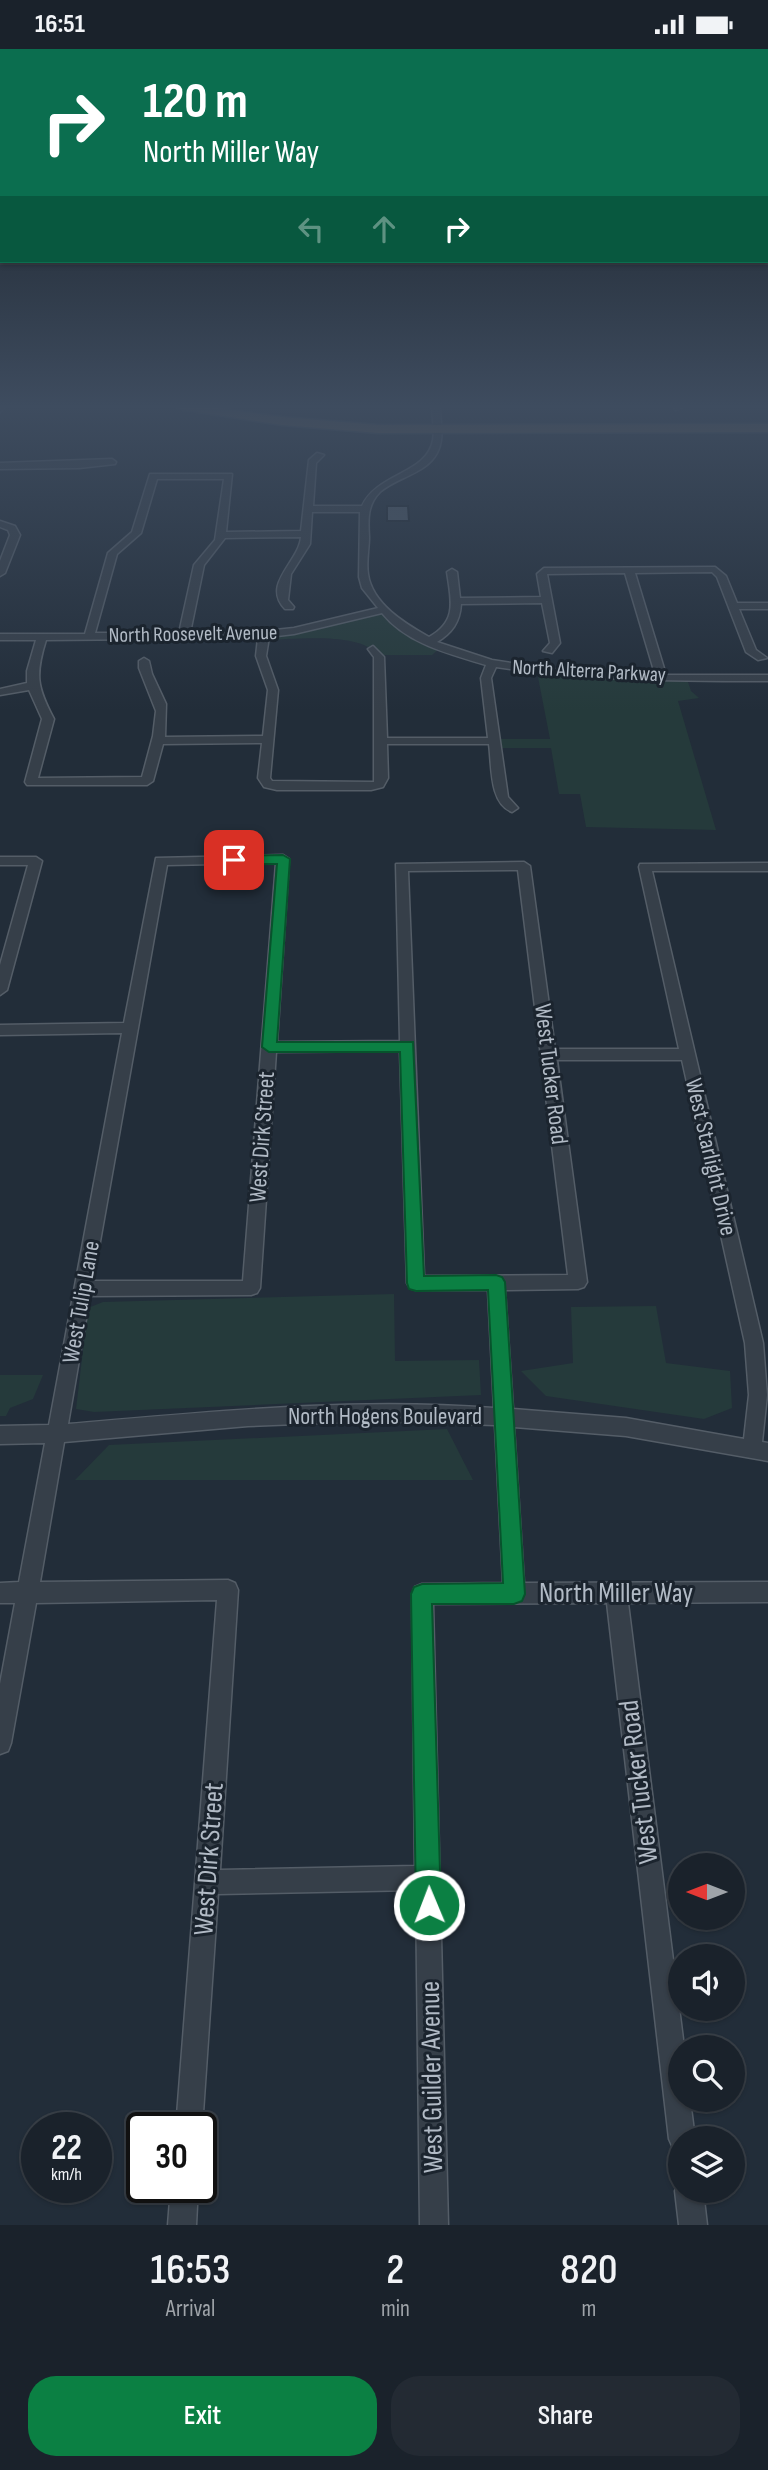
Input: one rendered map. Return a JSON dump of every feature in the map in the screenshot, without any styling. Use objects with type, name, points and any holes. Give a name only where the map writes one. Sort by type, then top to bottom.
[{"type":"street","points":[[89,636],[113,552],[136,533],[144,508]]},
{"type":"street","points":[[184,636],[200,565],[222,535],[225,508]]},
{"type":"street","points":[[289,607],[283,601],[284,576],[302,553],[308,509],[365,509],[364,580],[383,610]]},
{"type":"street","points":[[0,573],[15,535],[4,525]]},
{"type":"street","points":[[222,535],[306,534]]},
{"type":"street","points":[[629,569],[661,676]]},
{"type":"street","points":[[548,651],[555,643],[542,574],[544,571],[716,570],[721,576],[751,652],[762,658]]},
{"type":"street","points":[[429,642],[453,626],[457,617],[452,572]]},
{"type":"street","points":[[455,601],[547,600]]},
{"type":"street","points":[[733,606],[768,606]]},
{"type":"street","name":"North Roosevelt Avenue","points":[[0,637],[264,635],[383,610]]},
{"type":"street","name":"North Alterra Parkway","points":[[383,610],[395,621],[429,642],[492,664],[552,673],[768,678]]},
{"type":"street","points":[[264,635],[261,656],[273,690],[264,778],[268,784],[379,784],[382,778],[379,657],[373,649]]},
{"type":"street","points":[[42,637],[31,673],[31,686],[48,719],[31,782],[147,781],[163,712],[159,695],[144,673],[144,661]]},
{"type":"street","points":[[492,664],[486,678],[502,798],[512,808]]},
{"type":"street","points":[[0,692],[31,686]]},
{"type":"street","points":[[156,741],[268,739]]},
{"type":"street","points":[[381,741],[495,741]]},
{"type":"street","name":"West Dirk Street","points":[[83,1289],[251,1288],[283,859],[161,862]]},
{"type":"street","points":[[0,861],[36,861],[0,990]]},
{"type":"street","name":"West Tulip Lane","points":[[0,1743],[161,862]]},
{"type":"street","name":"West Tucker Road","points":[[407,1046],[401,867],[524,866],[578,1282],[496,1282]]},
{"type":"street","name":"West Starlight Drive","points":[[760,1451],[760,1333],[688,1055],[645,867],[768,867]]},
{"type":"street","points":[[0,1030],[130,1028]]},
{"type":"street","points":[[269,1047],[407,1046],[416,1283],[496,1282],[514,1594]]},
{"type":"street","points":[[548,1054],[688,1055]]},
{"type":"street","name":"North Hogens Boulevard","points":[[0,1435],[57,1434],[248,1417],[373,1412],[504,1417],[626,1427],[760,1451]]},
{"type":"street","name":"West Dirk Street","points":[[27,1593],[228,1590],[190,2112]]},
{"type":"street","name":"North Miller Way","points":[[422,1594],[768,1592]]},
{"type":"street","points":[[0,1593],[27,1593]]},
{"type":"street","name":"West Tucker Road","points":[[617,1593],[680,2126]]},
{"type":"street","name":"West Guilder Avenue","points":[[422,1594],[434,2225]]},
{"type":"street","points":[[207,1882],[428,1878]]},
{"type":"street","points":[[182,2225],[184,2203]]},
{"type":"street","points":[[690,2203],[693,2225]]},
{"type":"green space","points":[[383,610],[441,647],[432,655],[378,655],[369,647],[341,640],[263,640],[264,635]]},
{"type":"green space","points":[[537,672],[686,676],[691,691],[699,698],[678,701],[716,830],[586,827],[580,794],[559,794],[551,748],[495,748],[494,739],[550,739]]},
{"type":"green space","points":[[394,1294],[395,1361],[479,1360],[481,1395],[94,1412],[76,1409],[88,1308],[103,1302]]},
{"type":"green space","points":[[656,1306],[666,1363],[730,1371],[732,1408],[704,1419],[546,1396],[521,1371],[573,1363],[571,1307]]},
{"type":"green space","points":[[0,1375],[43,1375],[33,1399],[10,1408],[6,1416],[0,1416]]},
{"type":"green space","points":[[447,1429],[473,1480],[75,1480],[109,1445]]},
{"type":"building","points":[[387,508],[408,508],[409,521],[387,521]]},
{"type":"route","points":[[234,860],[283,859],[269,1047],[407,1046],[416,1283],[496,1282],[514,1594],[422,1594],[429,1905]]}]
